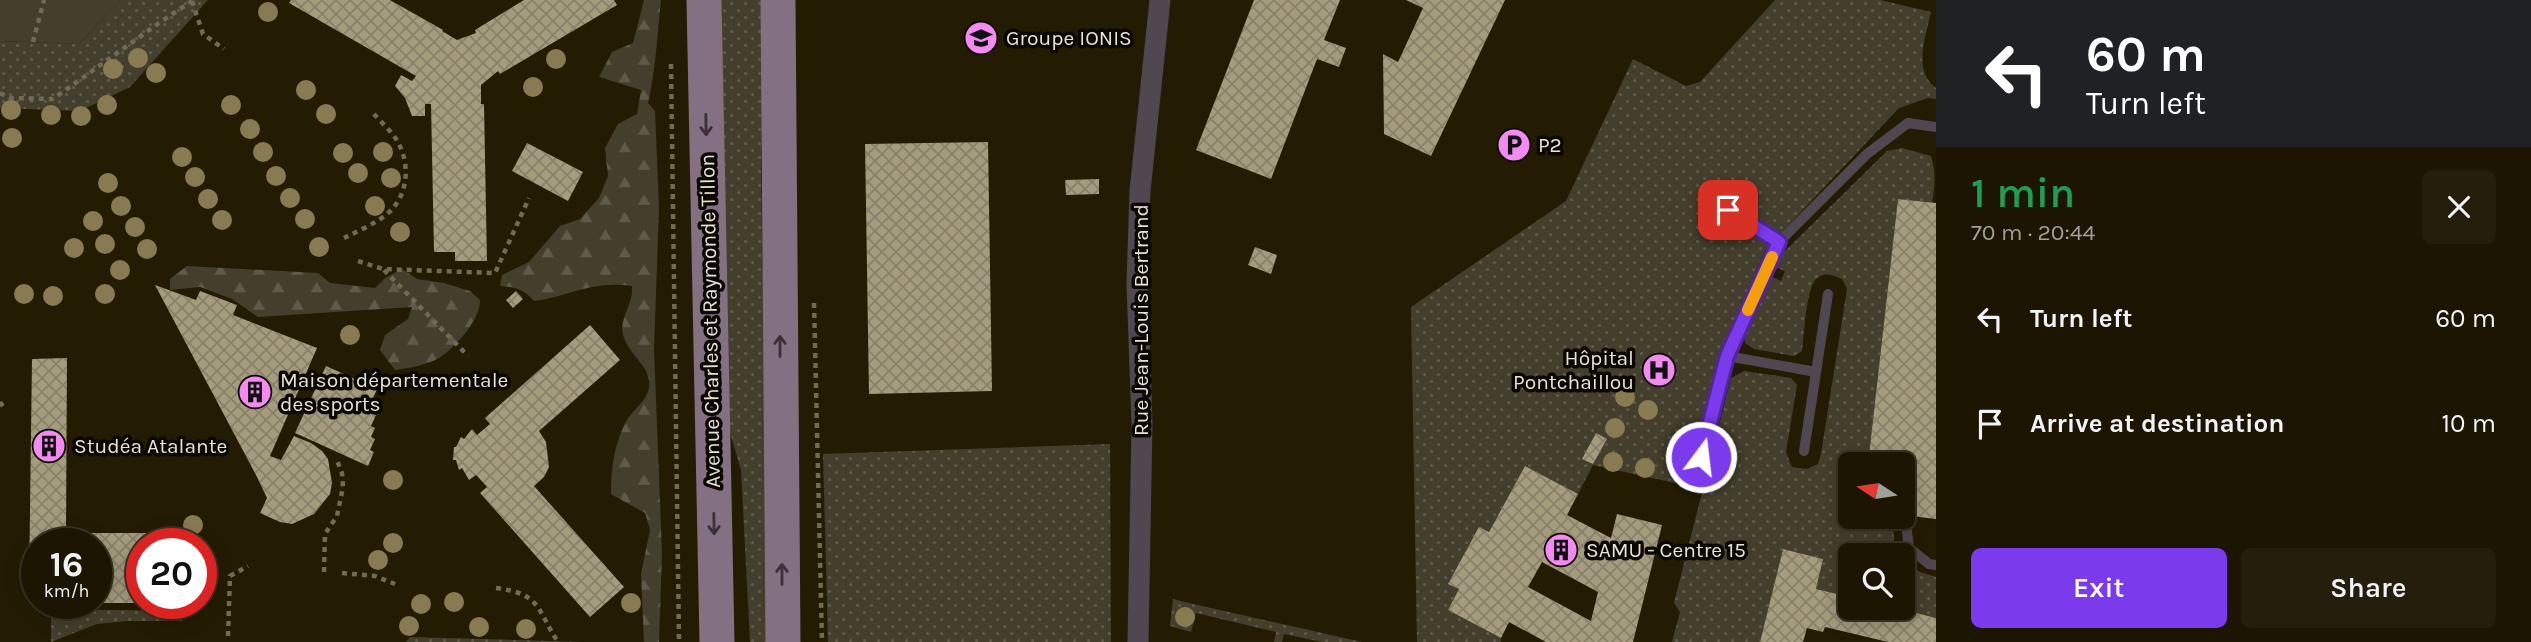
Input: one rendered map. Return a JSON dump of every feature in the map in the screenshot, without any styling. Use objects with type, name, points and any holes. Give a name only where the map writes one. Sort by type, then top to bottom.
[{"type":"main road","name":"Avenue Charles et Raymonde Tillon","points":[[704,0],[717,642]]},
{"type":"main road","points":[[778,0],[783,642]]},
{"type":"street","name":"Rue Jean-Louis Bertrand","points":[[1138,642],[1142,423],[1136,284],[1140,191],[1160,0]]},
{"type":"lane","points":[[1694,483],[1727,356],[1779,242],[1867,155],[1908,123],[1936,127]]},
{"type":"lane","points":[[1728,210],[1779,242]]},
{"type":"lane","points":[[1804,451],[1828,294]]},
{"type":"lane","points":[[1727,356],[1816,372]]},
{"type":"lane","points":[[1907,529],[1909,548],[1929,564],[1936,565]]},
{"type":"path","points":[[33,42],[44,0]]},
{"type":"path","points":[[0,93],[9,98],[53,99],[192,1],[203,34],[224,49]]},
{"type":"path","points":[[671,56],[679,642]]},
{"type":"path","points":[[344,238],[389,213],[401,196],[406,179],[405,160],[396,139],[374,114]]},
{"type":"path","points":[[358,261],[383,269],[495,274],[529,198]]},
{"type":"path","points":[[383,269],[468,356]]},
{"type":"path","points":[[814,293],[822,642]]},
{"type":"path","points":[[0,402],[4,408]]},
{"type":"path","points":[[324,572],[325,534],[337,516],[343,487],[342,472],[336,458]]},
{"type":"path","points":[[228,636],[230,576],[247,566]]},
{"type":"path","points":[[342,573],[375,576],[396,584]]},
{"type":"path","points":[[496,588],[516,591],[531,599],[539,606],[558,642]]},
{"type":"green space","points":[[0,0],[121,0],[79,44],[0,41]]},
{"type":"green space","points":[[121,0],[208,0],[130,87],[80,111],[0,108],[0,41],[79,44]]},
{"type":"green space","points":[[644,0],[661,0],[655,65],[648,103],[655,111],[659,208],[654,349],[662,553],[659,642],[644,642],[641,574],[650,530],[645,513],[611,494],[619,438],[629,417],[645,398],[649,386],[646,371],[627,345],[622,331],[632,286],[605,285],[534,301],[519,289],[500,286],[502,275],[529,262],[560,226],[580,219],[599,198],[608,176],[605,148],[618,124],[637,114],[641,90],[599,77],[612,52],[633,43]]},
{"type":"green space","points":[[719,0],[764,0],[761,169],[769,642],[750,642],[741,470],[723,408]]},
{"type":"green space","points":[[1775,0],[1880,0],[1931,12],[1924,42],[1923,63],[1924,72],[1936,88],[1936,99],[1928,98],[1899,108],[1765,250],[1721,351],[1686,481],[1675,483],[1593,465],[1578,494],[1525,466],[1489,532],[1449,584],[1459,589],[1448,610],[1501,638],[1501,642],[1417,642],[1411,307],[1566,201],[1633,59],[1686,86],[1700,82]]},
{"type":"green space","points":[[1902,148],[1931,156],[1934,168],[1932,203],[1898,199],[1869,452],[1838,452],[1838,529],[1894,529],[1895,543],[1838,543],[1838,594],[1816,589],[1823,559],[1783,549],[1760,642],[1672,642],[1680,612],[1674,603],[1731,378],[1744,371],[1791,378],[1797,385],[1786,452],[1792,467],[1807,469],[1818,464],[1847,289],[1842,279],[1826,274],[1816,279],[1808,302],[1802,351],[1794,356],[1754,349],[1745,343],[1744,334],[1770,276],[1781,281],[1785,271],[1775,267],[1781,255],[1887,151]]},
{"type":"green space","points":[[187,266],[318,273],[330,283],[375,288],[385,278],[402,269],[417,279],[470,291],[480,300],[479,308],[466,332],[439,358],[429,363],[395,370],[380,350],[385,335],[408,319],[412,307],[258,317],[232,299],[200,287],[170,290],[170,279]]},
{"type":"green space","points":[[1110,444],[1111,642],[828,642],[823,454]]},
{"type":"green space","points":[[1915,568],[1936,577],[1936,618],[1915,613]]},
{"type":"green space","points":[[1173,599],[1362,642],[1322,642],[1284,634],[1282,642],[1274,642],[1276,632],[1196,613],[1191,632],[1170,626]]},
{"type":"green space","points":[[112,610],[126,610],[126,619],[183,621],[97,624],[51,642],[51,619],[112,619]]},
{"type":"green space","points":[[410,637],[585,642],[406,642]]},
{"type":"building","points":[[291,0],[390,0],[457,40],[476,33],[475,30],[524,0],[614,0],[617,5],[500,74],[498,71],[481,85],[481,104],[484,104],[487,261],[455,261],[455,252],[434,252],[431,104],[425,104],[425,116],[412,116],[405,98],[395,86],[401,75],[412,81],[416,76],[289,3]]},
{"type":"building","points":[[1254,0],[1340,0],[1324,40],[1346,48],[1339,67],[1317,59],[1271,179],[1196,150]]},
{"type":"building","points":[[1406,0],[1505,0],[1431,156],[1384,134],[1383,54],[1398,62],[1423,8]]},
{"type":"building","points":[[988,142],[992,391],[869,394],[865,144]]},
{"type":"building","points":[[527,143],[583,172],[568,201],[512,171]]},
{"type":"building","points":[[1099,179],[1099,194],[1066,195],[1065,180]]},
{"type":"building","points":[[1898,199],[1936,203],[1936,519],[1915,517],[1915,452],[1869,452]]},
{"type":"building","points":[[1255,247],[1277,255],[1271,274],[1248,265]]},
{"type":"building","name":"Maison départementale des sports","points":[[155,285],[196,300],[200,291],[237,305],[233,315],[317,348],[270,456],[281,460],[294,436],[322,451],[328,459],[332,483],[330,494],[314,514],[292,524],[260,513],[267,498]]},
{"type":"building","points":[[516,291],[523,299],[513,308],[506,300]]},
{"type":"building","points":[[590,325],[620,360],[539,431],[546,442],[549,467],[544,477],[534,486],[624,587],[590,617],[480,493],[487,487],[476,475],[469,480],[462,468],[459,470],[456,460],[453,460],[454,447],[461,437],[464,439],[472,429],[477,435],[490,424],[485,418]]},
{"type":"building","name":"Studéa Atalante","points":[[67,358],[66,528],[30,528],[32,359]]},
{"type":"building","points":[[326,366],[377,389],[372,401],[376,402],[370,413],[376,415],[371,426],[375,428],[371,437],[375,439],[370,450],[374,452],[368,466],[295,433]]},
{"type":"building","points":[[1596,433],[1607,439],[1593,464],[1582,459]]},
{"type":"building","name":"SAMU - Centre 15","points":[[1525,466],[1578,494],[1567,515],[1611,538],[1617,514],[1662,525],[1633,642],[1546,642],[1509,622],[1501,638],[1448,610],[1459,589],[1448,584],[1479,527],[1489,532]],"holes":[[[1542,562],[1598,592],[1591,621],[1528,587]]]},
{"type":"building","name":"Studéa Atalante","points":[[112,533],[126,533],[126,603],[112,603]]},
{"type":"building","points":[[1783,549],[1823,559],[1816,589],[1838,594],[1838,620],[1915,620],[1915,613],[1936,618],[1936,642],[1888,642],[1825,627],[1823,632],[1807,628],[1803,642],[1760,642]]},
{"type":"slow traffic","points":[[1748,310],[1772,257]]},
{"type":"place","name":"Groupe IONIS","points":[[981,38]]},
{"type":"place","name":"P2","points":[[1514,145]]},
{"type":"place","name":"Hôpital Pontchaillou","points":[[1659,370]]},
{"type":"place","name":"Maison départementale des sports","points":[[255,392]]},
{"type":"place","name":"Studéa Atalante","points":[[49,446]]},
{"type":"place","name":"SAMU - Centre 15","points":[[1561,550]]},
{"type":"route","points":[[1701,457],[1727,356],[1779,242],[1728,210]]}]
